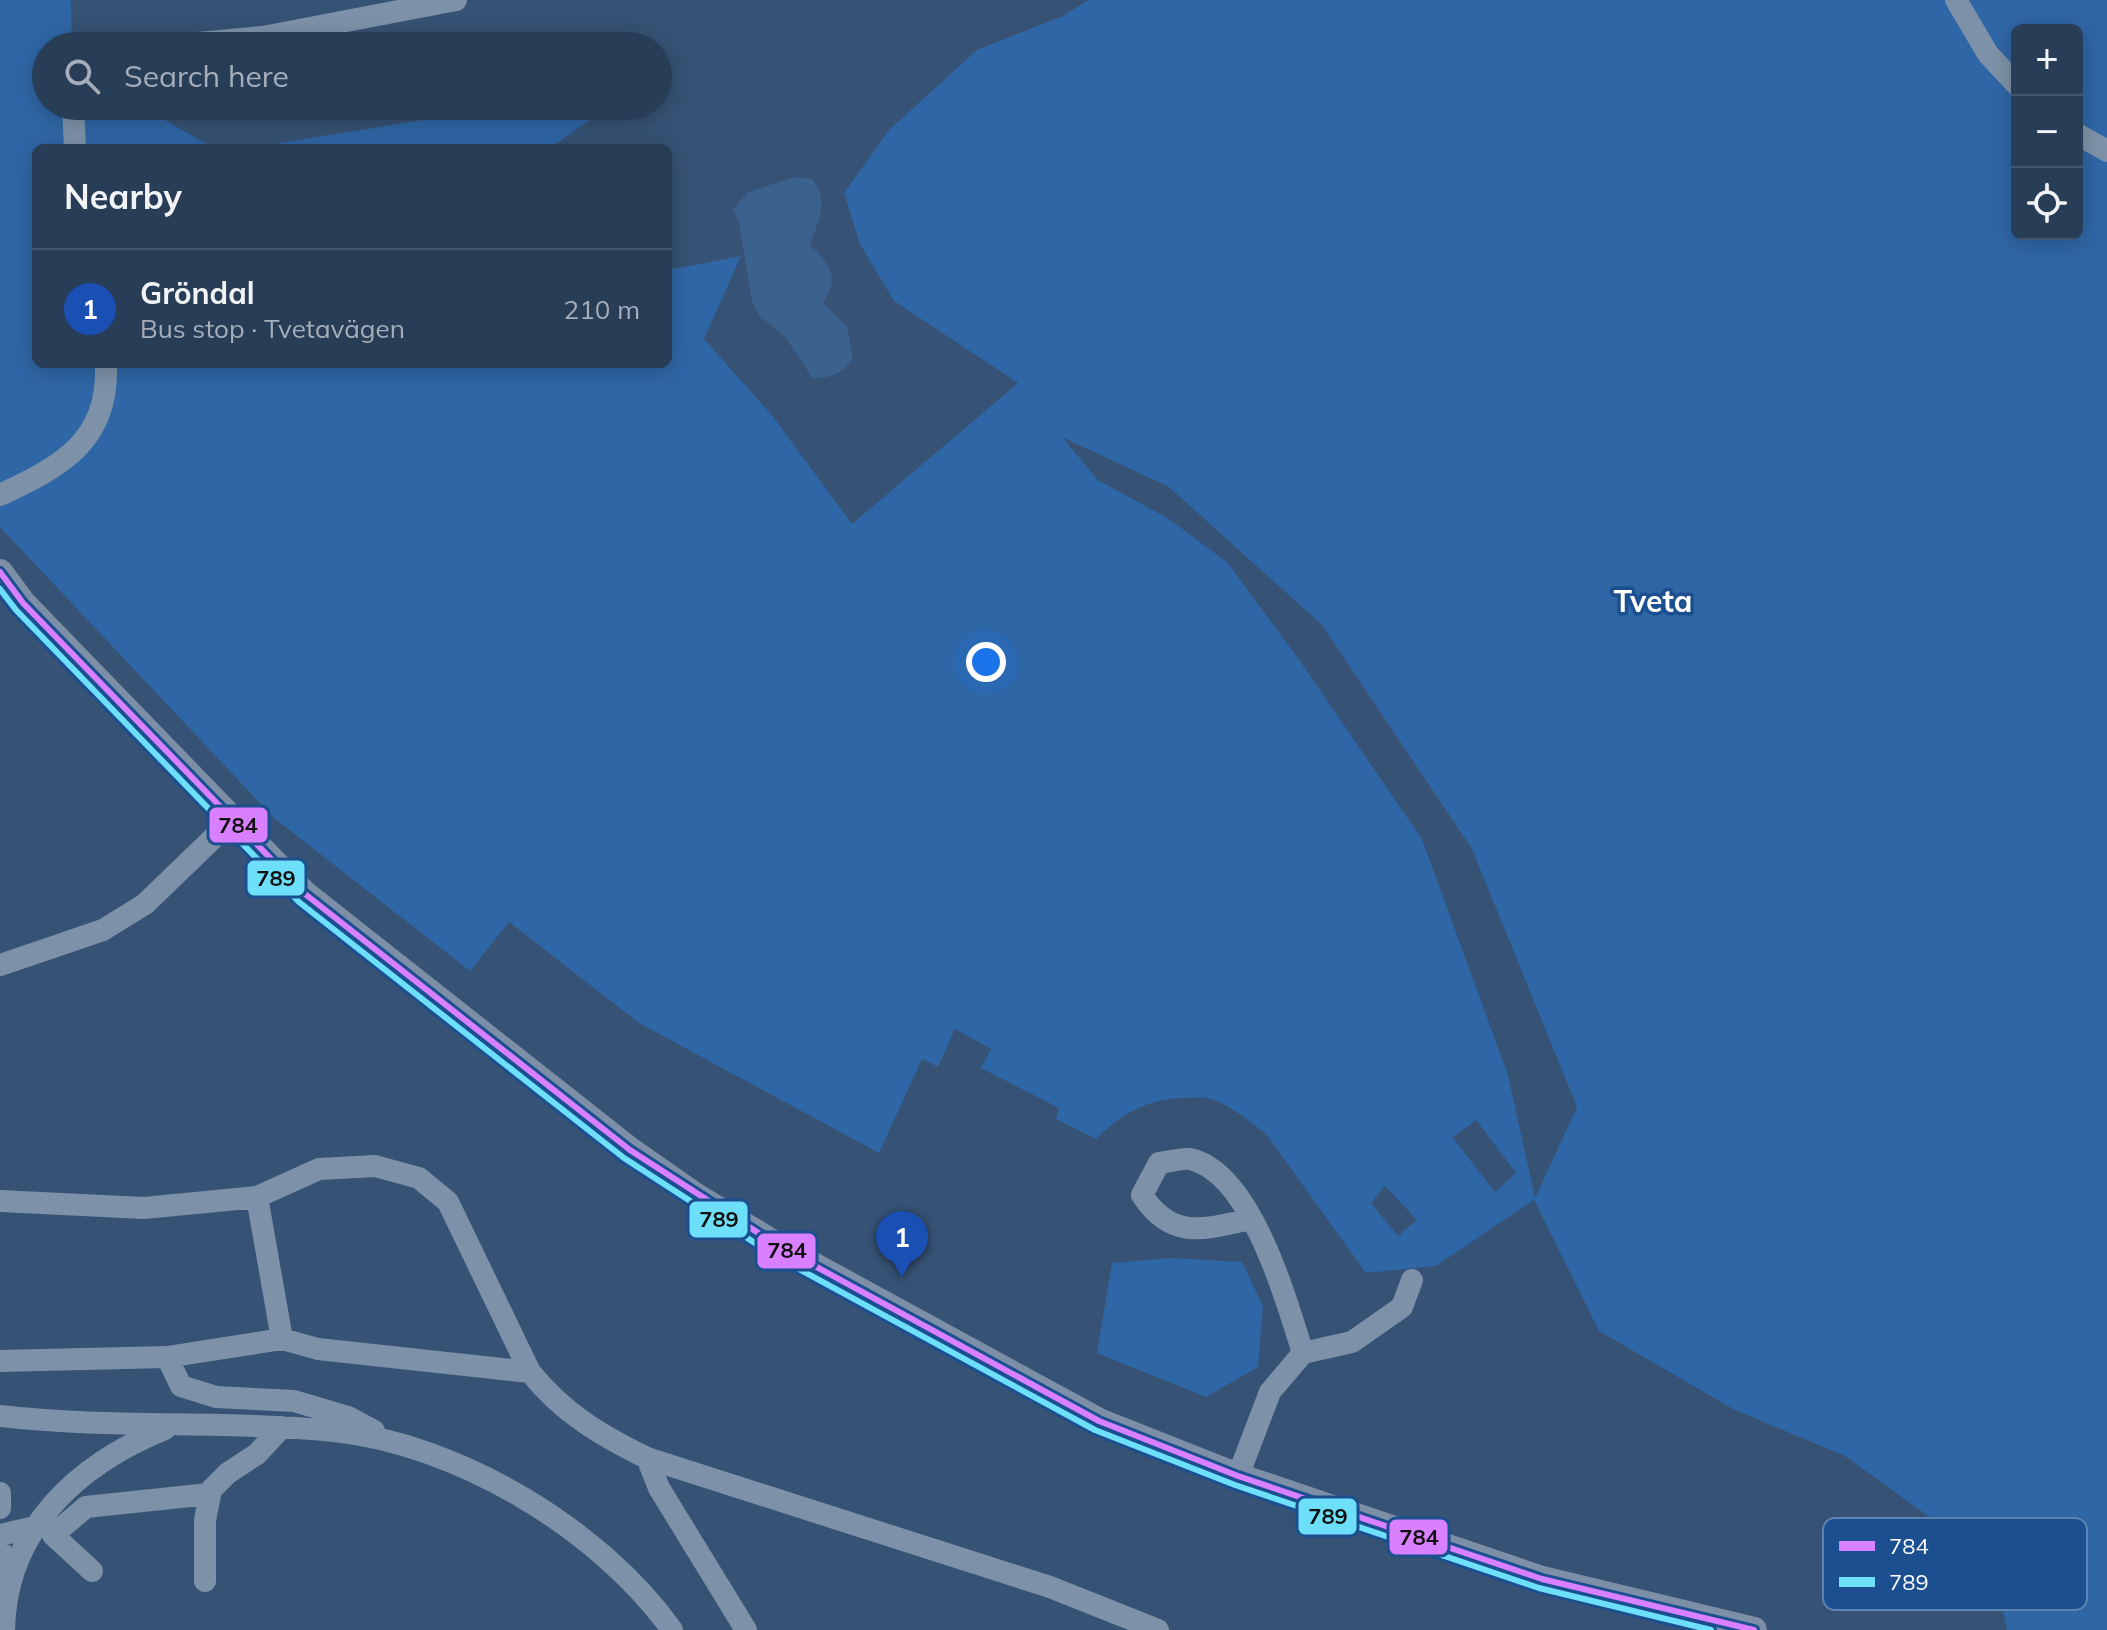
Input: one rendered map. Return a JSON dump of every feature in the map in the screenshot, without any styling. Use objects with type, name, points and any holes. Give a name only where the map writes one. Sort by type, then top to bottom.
[{"type":"main road","points":[[0,572],[23,603],[305,894],[630,1150],[693,1194],[780,1247],[1099,1421],[1238,1476],[1542,1579],[1754,1630]]},
{"type":"street","points":[[289,32],[456,0]]},
{"type":"street","points":[[1956,0],[1988,54],[2011,79]]},
{"type":"street","points":[[74,120],[75,144]]},
{"type":"street","points":[[2083,137],[2107,151]]},
{"type":"street","points":[[0,495],[46,474],[73,453],[93,431],[107,390],[106,368]]},
{"type":"street","points":[[0,965],[103,930],[145,904],[233,819]]},
{"type":"street","points":[[1251,1219],[1197,1231],[1155,1214],[1142,1195],[1159,1163],[1189,1159],[1220,1174],[1251,1219],[1280,1284],[1303,1353]]},
{"type":"street","points":[[0,1201],[144,1208],[257,1197],[319,1169],[375,1166],[419,1178],[448,1202],[530,1372],[568,1413],[609,1439],[647,1458],[753,1495],[1021,1577],[1158,1630]]},
{"type":"street","points":[[257,1197],[282,1339]]},
{"type":"street","points":[[1238,1476],[1270,1392],[1303,1353],[1352,1342],[1402,1307],[1412,1280]]},
{"type":"street","points":[[0,1361],[167,1357],[282,1339],[318,1349],[530,1372]]},
{"type":"street","points":[[167,1357],[181,1386],[216,1397],[294,1401],[348,1417],[392,1441],[486,1478],[549,1515],[612,1565],[672,1630]]},
{"type":"street","points":[[0,1416],[175,1426],[282,1427],[392,1441]]},
{"type":"street","points":[[4,1630],[11,1581],[35,1527],[77,1478],[99,1461],[130,1443],[175,1426]]},
{"type":"street","points":[[205,1581],[205,1520],[209,1494],[220,1479],[247,1463],[282,1427]]},
{"type":"street","points":[[647,1458],[659,1488],[746,1630]]},
{"type":"street","points":[[0,1493],[0,1508]]},
{"type":"street","points":[[92,1571],[53,1535],[72,1515],[86,1507],[209,1494]]},
{"type":"street","points":[[0,1535],[35,1527]]},
{"type":"street","points":[[0,1549],[11,1581]]},
{"type":"shaded area","points":[[0,0],[71,0],[72,32],[32,32],[32,120],[165,120],[207,144],[32,144],[32,368],[672,368],[672,269],[741,256],[704,339],[771,414],[852,524],[1018,383],[894,301],[860,244],[844,193],[889,130],[977,50],[1063,16],[1088,0],[2107,0],[2107,1630],[2007,1630],[2003,1610],[2087,1610],[2087,1518],[1931,1518],[1845,1456],[1733,1409],[1599,1331],[1534,1200],[1436,1266],[1366,1273],[1266,1134],[1235,1111],[1211,1099],[1176,1098],[1150,1103],[1117,1121],[1096,1139],[1056,1119],[1059,1108],[981,1068],[991,1049],[955,1029],[938,1067],[922,1059],[879,1153],[639,1023],[509,922],[470,971],[274,818],[0,527]],"holes":[[[1062,437],[1169,487],[1322,625],[1472,849],[1577,1107],[1535,1198],[1508,1075],[1422,839],[1300,661],[1228,563],[1169,519],[1098,480]],[[1476,1120],[1516,1173],[1495,1192],[1453,1138]],[[1385,1186],[1417,1220],[1398,1236],[1371,1203]]]},
{"type":"shaded area","points":[[423,120],[590,120],[556,144],[275,144]]},
{"type":"shaded area","points":[[795,177],[812,179],[820,195],[821,211],[810,245],[831,271],[831,286],[823,303],[847,326],[853,358],[836,374],[813,379],[786,338],[760,317],[752,302],[739,224],[733,209],[748,192]]},
{"type":"shaded area","points":[[1171,1258],[1242,1262],[1263,1306],[1258,1367],[1206,1397],[1097,1353],[1112,1263]]},
{"type":"transit line","name":"784","points":[[0,572],[23,603],[305,894],[630,1150],[780,1247],[1099,1421],[1238,1476],[1542,1579],[1754,1630]]},
{"type":"transit line","name":"789","points":[[0,589],[16,610],[299,902],[624,1158],[775,1256],[1095,1430],[1235,1485],[1539,1588],[1711,1630]]},
{"type":"place","name":"Gröndal","points":[[902,1277]]},
{"type":"district","name":"Tveta","points":[[1653,601]]}]
